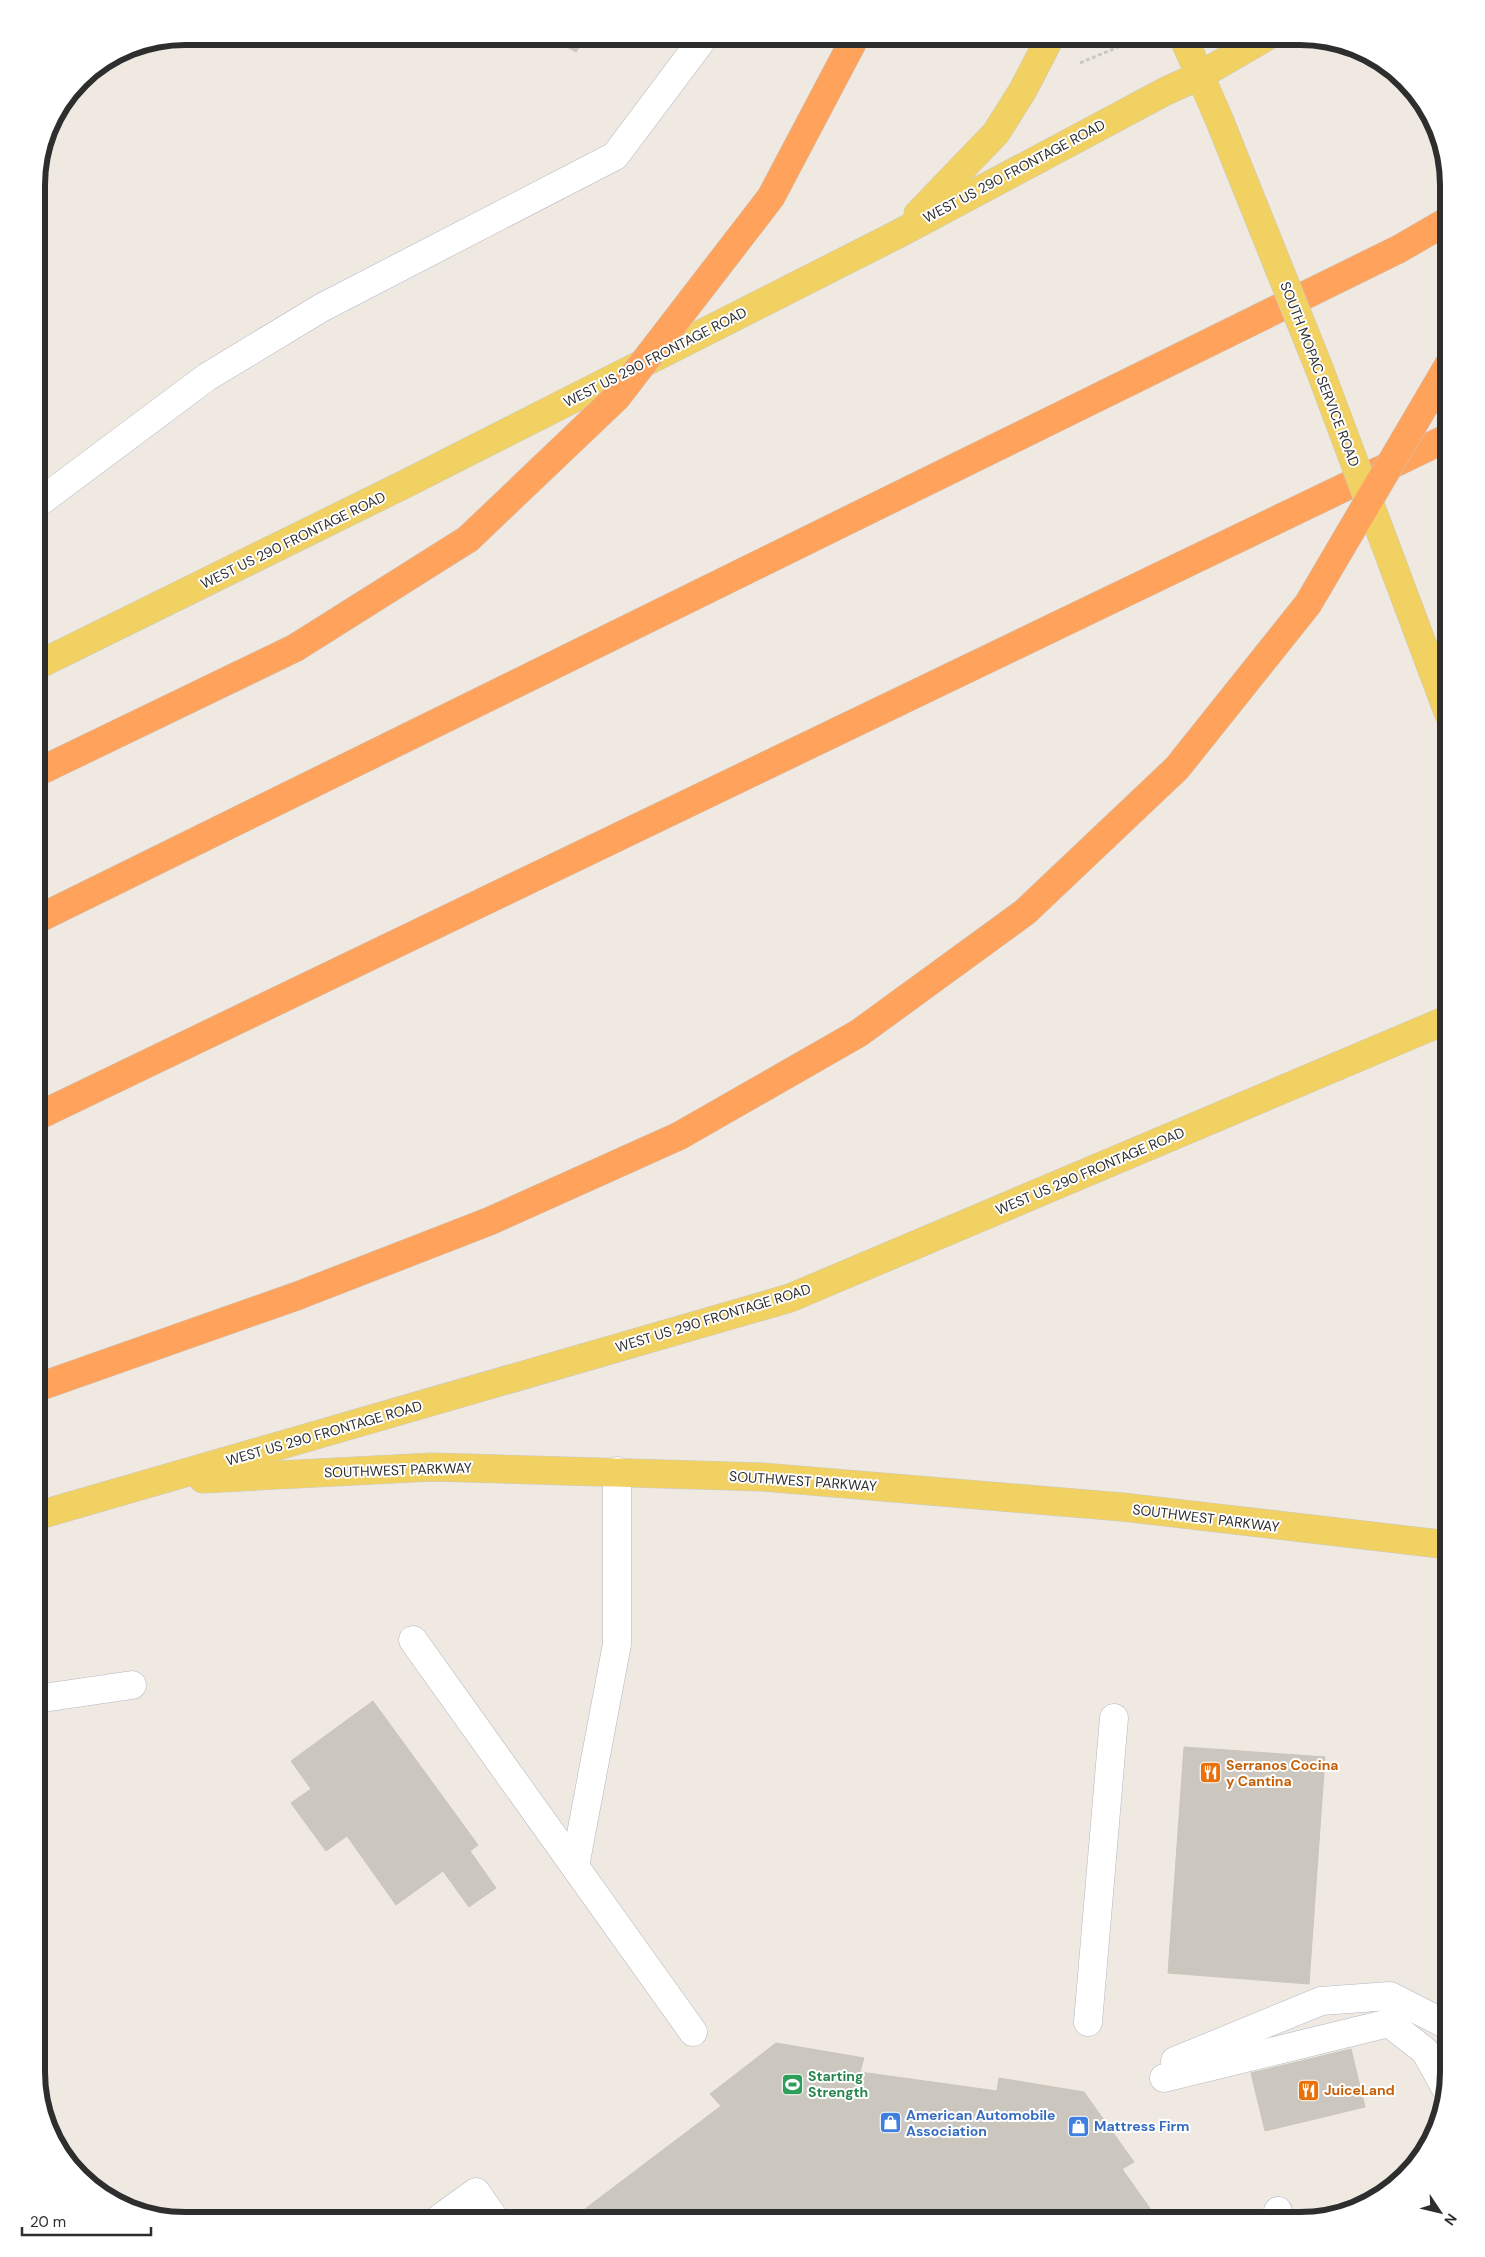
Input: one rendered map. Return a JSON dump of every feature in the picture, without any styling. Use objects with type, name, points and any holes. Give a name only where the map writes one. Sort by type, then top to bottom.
[{"type":"highway","points":[[45,769],[295,648],[468,539],[617,397],[771,197],[851,45]]},
{"type":"highway","points":[[45,916],[1363,266],[1440,225]]},
{"type":"highway","points":[[45,1385],[297,1296],[490,1221],[679,1136],[859,1033],[1025,912],[1177,768],[1308,604],[1440,379]]},
{"type":"highway","points":[[45,1113],[1440,441]]},
{"type":"main road","points":[[900,233],[996,133],[1023,90],[1046,45]]},
{"type":"main road","name":"SOUTH MOPAC SERVICE ROAD","points":[[1187,45],[1219,118],[1319,368],[1440,692]]},
{"type":"main road","name":"WEST US 290 FRONTAGE ROAD","points":[[45,662],[416,479],[900,233],[1158,95],[1199,76],[1251,45]]},
{"type":"main road","name":"WEST US 290 FRONTAGE ROAD","points":[[45,1513],[790,1298],[1440,1023]]},
{"type":"main road","name":"SOUTHWEST PARKWAY","points":[[154,1482],[432,1467],[617,1471],[762,1477],[1122,1507],[1440,1544]]},
{"type":"main road","points":[[1418,1543],[1440,1556]]},
{"type":"lane","points":[[45,497],[207,377],[322,308],[614,156],[698,45]]},
{"type":"lane","points":[[575,1866],[617,1644],[617,1471]]},
{"type":"lane","points":[[413,1640],[693,2032]]},
{"type":"lane","points":[[45,1698],[132,1685]]},
{"type":"lane","points":[[1088,2022],[1114,1718]]},
{"type":"lane","points":[[1440,2021],[1390,1996],[1321,2001],[1160,2074],[1390,2024],[1425,2051],[1440,2077]]},
{"type":"lane","points":[[447,2212],[476,2192],[490,2212]]},
{"type":"path","points":[[1076,65],[1122,45]]},
{"type":"building","points":[[563,45],[584,45],[583,47],[580,46],[576,52]]},
{"type":"building","points":[[373,1701],[478,1845],[470,1851],[496,1888],[469,1907],[443,1871],[396,1905],[347,1836],[326,1851],[291,1803],[311,1789],[291,1761]]},
{"type":"building","points":[[1184,1747],[1325,1757],[1309,1984],[1168,1973]]},
{"type":"building","points":[[776,2043],[864,2058],[860,2072],[997,2091],[999,2078],[1084,2092],[1134,2162],[1122,2169],[1153,2212],[581,2212],[721,2106],[710,2094]]},
{"type":"building","name":"JuiceLand","points":[[1351,2049],[1365,2107],[1265,2131],[1251,2073]]},
{"type":"place","name":"Serranos Cocina y Cantina","points":[[1210,1773]]},
{"type":"place","name":"Starting Strength","points":[[792,2084]]},
{"type":"place","name":"JuiceLand","points":[[1308,2090]]},
{"type":"place","name":"American Automobile Association","points":[[890,2123]]},
{"type":"place","name":"Mattress Firm","points":[[1078,2126]]}]
